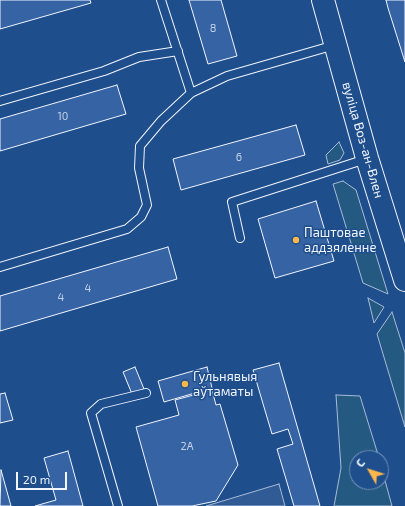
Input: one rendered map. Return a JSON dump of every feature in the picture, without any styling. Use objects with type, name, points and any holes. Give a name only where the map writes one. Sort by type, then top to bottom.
[{"type":"main road","name":"вуліца Воз-ан-Влен","points":[[323,0],[367,158],[405,280]]},
{"type":"lane","points":[[162,0],[191,93]]},
{"type":"lane","points":[[0,267],[127,230],[141,217],[147,205],[139,168],[140,146],[161,121],[191,93],[227,76],[335,45]]},
{"type":"lane","points":[[0,101],[104,71],[139,57],[178,51]]},
{"type":"lane","points":[[240,238],[232,202],[367,158]]},
{"type":"lane","points":[[118,506],[91,413],[101,404],[146,393]]},
{"type":"shaded area","points":[[339,142],[344,153],[340,160],[328,164],[326,155]]},
{"type":"shaded area","points":[[343,181],[356,190],[388,294],[363,283],[333,184]]},
{"type":"shaded area","points":[[368,298],[384,307],[374,323]]},
{"type":"shaded area","points":[[392,312],[405,353],[405,427],[377,334]]},
{"type":"shaded area","points":[[336,395],[360,396],[377,450],[349,450],[349,490],[388,490],[392,506],[334,506],[341,468]]},
{"type":"shaded area","points":[[279,484],[285,506],[206,506]]},
{"type":"building","points":[[0,0],[90,0],[91,3],[0,29]]},
{"type":"building","points":[[189,0],[221,0],[237,56],[208,64]]},
{"type":"building","points":[[386,0],[405,0],[405,62],[388,8]]},
{"type":"building","points":[[117,85],[126,114],[0,151],[0,119]]},
{"type":"building","points":[[296,125],[305,155],[181,190],[173,159]]},
{"type":"building","name":"Паштовае аддзяленне","points":[[316,201],[334,261],[275,278],[258,219]]},
{"type":"building","points":[[168,247],[177,279],[0,331],[0,296]]},
{"type":"building","points":[[279,363],[320,506],[294,506],[277,449],[293,444],[288,429],[272,434],[253,370]]},
{"type":"building","points":[[135,367],[144,389],[132,394],[123,372]]},
{"type":"building","name":"Гульнявыя аўтаматы","points":[[207,367],[212,388],[164,402],[158,381]]},
{"type":"building","points":[[212,390],[216,405],[220,404],[238,465],[216,501],[192,506],[158,506],[136,427],[179,415],[175,400]]},
{"type":"building","points":[[5,393],[13,420],[0,423],[0,394]]},
{"type":"building","points":[[68,451],[83,506],[35,506],[56,500],[44,458]]},
{"type":"building","points":[[1,470],[11,506],[0,506]]},
{"type":"place","name":"Паштовае аддзяленне","points":[[296,240]]},
{"type":"place","name":"Гульнявыя аўтаматы","points":[[185,384]]}]
